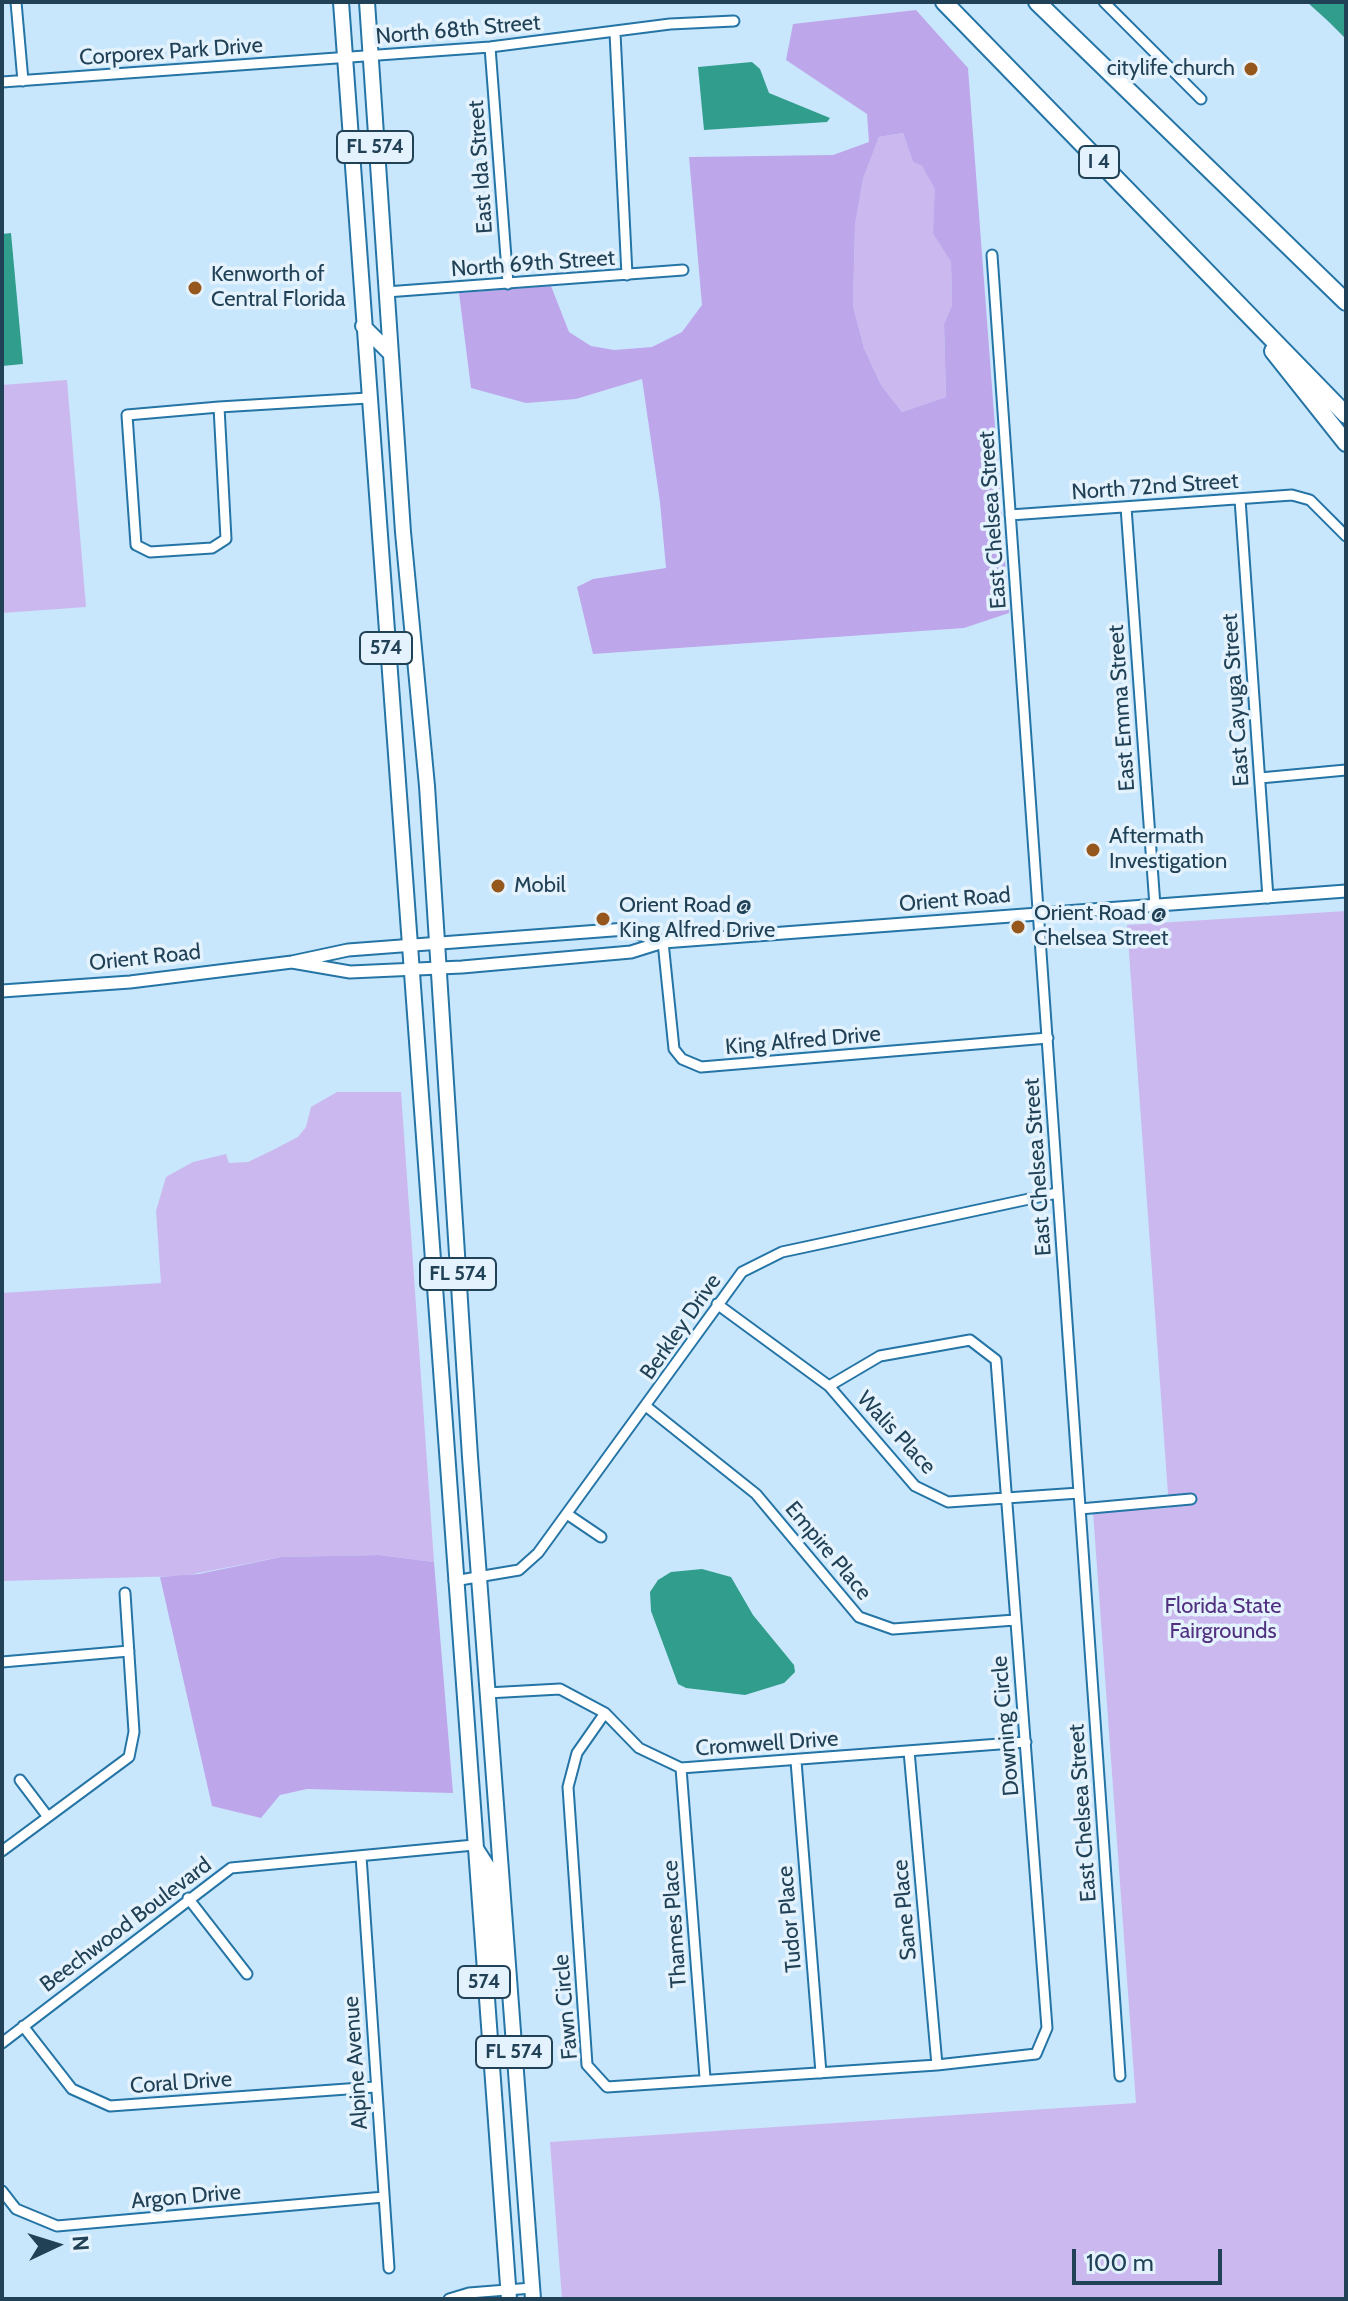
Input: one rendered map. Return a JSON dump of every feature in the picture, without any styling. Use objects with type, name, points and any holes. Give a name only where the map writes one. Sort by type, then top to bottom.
[{"type":"highway","name":"I 4","points":[[944,2],[1346,415]]},
{"type":"highway","points":[[1037,2],[1346,302]]},
{"type":"highway","points":[[1296,252],[1346,295]]},
{"type":"highway","points":[[1255,322],[1284,368],[1346,443]]},
{"type":"main road","name":"574","points":[[341,2],[508,2289]]},
{"type":"main road","name":"FL 574","points":[[367,2],[390,353],[439,968],[495,1816],[532,2294]]},
{"type":"main road","points":[[386,297],[363,326],[390,353]]},
{"type":"main road","points":[[495,1816],[486,1833],[474,1845],[489,1869],[497,1973],[509,1986]]},
{"type":"street","points":[[16,2],[23,81]]},
{"type":"street","points":[[1104,2],[1201,99]]},
{"type":"street","name":"North 68th Street","points":[[343,58],[490,47],[670,24],[734,21]]},
{"type":"street","points":[[615,33],[627,275]]},
{"type":"street","name":"East Ida Street","points":[[490,47],[508,284]]},
{"type":"street","name":"Corporex Park Drive","points":[[2,82],[343,58]]},
{"type":"street","name":"East Chelsea Street","points":[[992,255],[1120,2076]]},
{"type":"street","name":"North 69th Street","points":[[386,297],[683,270]]},
{"type":"street","points":[[219,407],[226,539],[212,548],[150,552],[136,545],[127,415],[219,407],[368,398]]},
{"type":"street","name":"North 72nd Street","points":[[1010,515],[1302,496],[1346,536]]},
{"type":"street","name":"East Cayuga Street","points":[[1240,499],[1268,898]]},
{"type":"street","name":"East Emma Street","points":[[1126,507],[1155,906]]},
{"type":"street","points":[[1260,778],[1346,770]]},
{"type":"street","name":"Orient Road","points":[[292,962],[350,972],[439,968],[631,952],[663,942],[1346,891]]},
{"type":"street","name":"Orient Road","points":[[2,991],[130,982],[292,962],[348,950],[437,943],[626,929],[663,942]]},
{"type":"street","name":"King Alfred Drive","points":[[663,942],[674,1049],[682,1059],[701,1067],[1048,1038]]},
{"type":"street","name":"Berkley Drive","points":[[454,1581],[519,1570],[538,1553],[647,1407],[742,1272],[782,1252],[1057,1193]]},
{"type":"street","name":"Walis Place","points":[[717,1304],[829,1386],[915,1486],[948,1502],[1079,1493]]},
{"type":"street","name":"Downing Circle","points":[[821,2073],[1036,2054],[1047,2028],[996,1360],[970,1340],[880,1356],[829,1386]]},
{"type":"street","name":"Empire Place","points":[[647,1407],[756,1494],[859,1617],[893,1629],[1015,1620]]},
{"type":"street","points":[[1080,1509],[1191,1499]]},
{"type":"street","points":[[567,1514],[601,1537]]},
{"type":"street","points":[[2,1851],[129,1757],[134,1732],[125,1593]]},
{"type":"street","points":[[2,1662],[129,1651]]},
{"type":"street","name":"Cromwell Drive","points":[[487,1693],[560,1689],[605,1713],[639,1748],[681,1768],[1026,1742]]},
{"type":"street","name":"Fawn Circle","points":[[605,1713],[577,1753],[568,1787],[587,2065],[607,2087],[705,2078],[821,2073]]},
{"type":"street","name":"Sane Place","points":[[909,1751],[937,2065]]},
{"type":"street","name":"Tudor Place","points":[[796,1761],[821,2073]]},
{"type":"street","name":"Thames Place","points":[[681,1768],[705,2078]]},
{"type":"street","points":[[20,1780],[48,1817]]},
{"type":"street","name":"Beechwood Boulevard","points":[[2,2043],[231,1868],[474,1845]]},
{"type":"street","name":"Alpine Avenue","points":[[361,1856],[389,2268]]},
{"type":"street","points":[[188,1898],[247,1974]]},
{"type":"street","name":"Coral Drive","points":[[23,2026],[72,2089],[110,2106],[375,2087]]},
{"type":"street","name":"Argon Drive","points":[[2,2191],[16,2209],[57,2226],[384,2197]]},
{"type":"street","points":[[449,2299],[508,2289],[532,2294]]},
{"type":"green space","points":[[903,133],[913,162],[922,166],[936,189],[933,234],[951,262],[952,305],[944,324],[946,397],[902,412],[881,385],[864,348],[853,306],[855,225],[863,179],[879,137]]},
{"type":"green space","points":[[67,380],[86,607],[2,613],[2,385]]},
{"type":"green space","name":"Florida State Fairgrounds","points":[[1346,911],[1346,2299],[562,2299],[550,2142],[1136,2103],[1093,1512],[1169,1508],[1127,925]]},
{"type":"green space","points":[[337,1092],[401,1092],[434,1562],[379,1555],[281,1557],[183,1576],[2,1581],[2,1293],[161,1283],[156,1211],[166,1177],[193,1162],[226,1154],[229,1163],[248,1162],[273,1150],[298,1137],[306,1127],[311,1107]]},
{"type":"shaded area","points":[[1307,2],[1346,2],[1346,39],[1329,22]]},
{"type":"shaded area","points":[[916,10],[968,68],[1009,613],[964,628],[593,654],[577,587],[593,579],[666,568],[642,379],[576,399],[526,403],[471,388],[459,293],[551,286],[569,332],[591,346],[614,350],[652,347],[682,332],[702,305],[689,157],[833,155],[869,142],[867,114],[786,60],[793,24]],"holes":[[[903,133],[913,162],[922,166],[935,189],[933,234],[951,262],[952,305],[944,324],[946,397],[902,412],[881,385],[864,348],[853,306],[855,225],[863,179],[879,137]]]},
{"type":"shaded area","points":[[752,62],[760,69],[769,93],[830,118],[827,122],[704,130],[698,67]]},
{"type":"shaded area","points":[[11,233],[23,364],[2,366],[2,234]]},
{"type":"shaded area","points":[[379,1555],[434,1562],[453,1793],[307,1789],[280,1795],[261,1818],[212,1806],[160,1577],[199,1574],[281,1557]]},
{"type":"shaded area","points":[[702,1569],[731,1577],[753,1615],[794,1665],[795,1672],[784,1683],[745,1695],[686,1688],[678,1684],[651,1611],[650,1592],[658,1580],[671,1572]]},
{"type":"place","name":"citylife church","points":[[1251,69]]},
{"type":"place","name":"Kenworth of Central Florida","points":[[195,288]]},
{"type":"place","name":"Aftermath Investigation","points":[[1093,850]]},
{"type":"place","name":"Mobil","points":[[498,886]]},
{"type":"place","name":"Orient Road @ King Alfred Drive","points":[[603,919]]},
{"type":"place","name":"Orient Road @ Chelsea Street","points":[[1018,927]]}]
